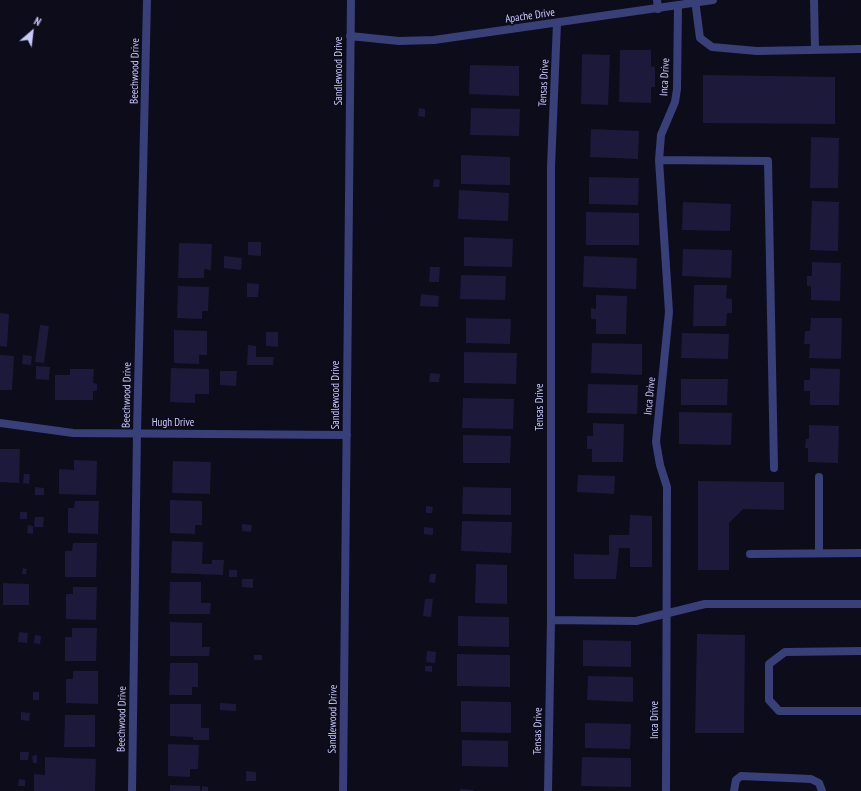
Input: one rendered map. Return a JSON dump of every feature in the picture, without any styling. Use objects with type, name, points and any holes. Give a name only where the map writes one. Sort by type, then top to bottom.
[{"type":"street","name":"Beechwood Drive","points":[[132,791],[137,433],[147,0]]},
{"type":"street","name":"Sandlewood Drive","points":[[343,791],[350,0]]},
{"type":"street","points":[[657,0],[658,9]]},
{"type":"street","name":"Apache Drive","points":[[350,36],[399,41],[434,40],[658,9],[696,1],[713,0]]},
{"type":"street","points":[[814,0],[815,50]]},
{"type":"street","points":[[696,1],[700,38],[712,47],[758,51],[861,48]]},
{"type":"street","name":"Inca Drive","points":[[666,791],[668,487],[660,465],[656,442],[669,312],[659,160],[661,135],[675,102],[677,89],[678,6]]},
{"type":"street","name":"Tensas Drive","points":[[548,791],[551,620],[551,167],[557,23]]},
{"type":"street","points":[[659,160],[768,161],[774,468]]},
{"type":"street","name":"Hugh Drive","points":[[0,423],[73,433],[347,435]]},
{"type":"street","points":[[819,477],[819,553]]},
{"type":"street","points":[[750,554],[861,553]]},
{"type":"street","points":[[551,620],[636,621],[706,604],[861,604]]},
{"type":"street","points":[[861,651],[785,652],[769,664],[769,700],[779,711],[861,711]]},
{"type":"street","points":[[734,791],[736,780],[741,776],[811,779],[819,783],[822,791]]},
{"type":"building","points":[[620,50],[651,50],[651,66],[655,67],[655,87],[651,87],[651,103],[619,102]]},
{"type":"building","points":[[582,54],[610,55],[608,105],[581,104]]},
{"type":"building","points":[[470,65],[519,66],[519,96],[469,94]]},
{"type":"building","points":[[703,75],[835,77],[835,124],[703,123]]},
{"type":"building","points":[[419,108],[425,109],[425,117],[418,116]]},
{"type":"building","points":[[471,108],[520,109],[519,136],[470,135]]},
{"type":"building","points":[[591,129],[639,131],[638,159],[590,157]]},
{"type":"building","points":[[811,137],[839,138],[838,188],[810,188]]},
{"type":"building","points":[[461,155],[510,157],[510,185],[461,184]]},
{"type":"building","points":[[589,177],[639,178],[638,205],[589,204]]},
{"type":"building","points":[[434,179],[440,180],[439,187],[433,187]]},
{"type":"building","points":[[459,190],[509,193],[508,221],[458,219]]},
{"type":"building","points":[[812,201],[839,202],[838,251],[810,250]]},
{"type":"building","points":[[683,202],[731,204],[730,231],[682,230]]},
{"type":"building","points":[[586,212],[639,213],[639,245],[586,245]]},
{"type":"building","points":[[464,237],[513,239],[512,267],[464,266]]},
{"type":"building","points":[[248,242],[261,242],[261,256],[248,255]]},
{"type":"building","points":[[179,243],[212,244],[211,270],[204,269],[204,278],[178,278]]},
{"type":"building","points":[[683,249],[732,250],[731,278],[682,276]]},
{"type":"building","points":[[224,256],[242,258],[241,270],[224,268]]},
{"type":"building","points":[[584,256],[637,258],[636,289],[583,287]]},
{"type":"building","points":[[812,262],[841,263],[840,301],[811,300],[811,286],[807,286],[807,276],[812,276]]},
{"type":"building","points":[[430,267],[440,267],[439,282],[429,282]]},
{"type":"building","points":[[461,275],[506,276],[505,300],[460,299]]},
{"type":"building","points":[[247,283],[259,284],[258,297],[247,297]]},
{"type":"building","points":[[694,285],[727,285],[726,298],[732,299],[732,313],[727,313],[726,326],[693,326]]},
{"type":"building","points":[[178,286],[209,287],[208,311],[202,311],[202,319],[177,318]]},
{"type":"building","points":[[421,294],[439,296],[438,307],[420,306]]},
{"type":"building","points":[[596,295],[627,296],[626,334],[596,334],[596,319],[591,319],[591,308],[596,309]]},
{"type":"building","points":[[0,313],[9,314],[7,347],[0,346]]},
{"type":"building","points":[[466,318],[511,319],[510,344],[466,343]]},
{"type":"building","points":[[811,318],[842,318],[841,359],[809,358],[810,344],[804,344],[805,331],[810,331]]},
{"type":"building","points":[[40,325],[49,326],[44,363],[35,362]]},
{"type":"building","points":[[174,330],[207,331],[207,355],[199,355],[199,364],[174,363]]},
{"type":"building","points":[[266,332],[278,332],[278,347],[266,346]]},
{"type":"building","points":[[682,333],[729,334],[728,359],[681,358]]},
{"type":"building","points":[[592,343],[642,344],[642,375],[591,373]]},
{"type":"building","points":[[248,345],[256,346],[256,357],[274,357],[273,365],[247,365]]},
{"type":"building","points":[[464,352],[517,353],[516,384],[464,383]]},
{"type":"building","points":[[0,355],[14,356],[12,390],[0,390]]},
{"type":"building","points":[[23,355],[32,356],[31,365],[22,364]]},
{"type":"building","points":[[36,366],[50,367],[49,380],[36,379]]},
{"type":"building","points":[[171,368],[209,369],[209,394],[195,394],[195,403],[170,402]]},
{"type":"building","points":[[810,368],[840,369],[839,405],[810,405],[810,391],[804,391],[804,380],[810,380]]},
{"type":"building","points":[[70,369],[94,369],[93,383],[97,384],[97,391],[93,391],[93,400],[55,400],[55,375],[70,375]]},
{"type":"building","points":[[220,371],[237,371],[236,386],[220,385]]},
{"type":"building","points":[[430,373],[440,374],[439,382],[429,382]]},
{"type":"building","points":[[681,379],[728,379],[727,405],[681,405]]},
{"type":"building","points":[[588,384],[638,385],[637,414],[587,413]]},
{"type":"building","points":[[463,398],[514,399],[513,429],[462,428]]},
{"type":"building","points":[[679,412],[732,413],[731,445],[679,444]]},
{"type":"building","points":[[593,423],[624,424],[623,462],[592,462],[592,449],[587,449],[587,436],[593,436]]},
{"type":"building","points":[[809,425],[839,426],[838,463],[808,462],[808,448],[805,448],[806,439],[809,439]]},
{"type":"building","points":[[463,435],[511,436],[510,463],[463,463]]},
{"type":"building","points":[[0,449],[20,449],[19,483],[0,482]]},
{"type":"building","points":[[74,460],[97,461],[96,495],[59,494],[59,469],[74,470]]},
{"type":"building","points":[[173,461],[211,462],[210,494],[172,493]]},
{"type":"building","points":[[24,474],[30,474],[29,484],[23,483]]},
{"type":"building","points":[[578,475],[615,476],[614,494],[577,492]]},
{"type":"building","points":[[698,481],[784,482],[784,510],[743,509],[729,523],[729,570],[698,570]]},
{"type":"building","points":[[35,487],[44,488],[44,495],[35,495]]},
{"type":"building","points":[[463,487],[511,488],[511,515],[462,514]]},
{"type":"building","points":[[170,500],[202,501],[202,525],[195,525],[195,534],[170,533]]},
{"type":"building","points":[[75,501],[99,501],[98,534],[68,533],[68,508],[74,508]]},
{"type":"building","points":[[426,506],[433,507],[432,513],[426,513]]},
{"type":"building","points":[[20,512],[27,512],[27,519],[20,519]]},
{"type":"building","points":[[630,515],[652,516],[652,567],[630,567],[630,548],[619,548],[616,579],[574,579],[574,554],[609,555],[609,535],[629,535]]},
{"type":"building","points":[[35,517],[44,517],[43,527],[34,527]]},
{"type":"building","points":[[462,521],[512,522],[511,553],[461,551]]},
{"type":"building","points":[[242,524],[252,525],[251,532],[242,531]]},
{"type":"building","points":[[28,525],[33,526],[33,534],[27,533]]},
{"type":"building","points":[[424,527],[433,528],[433,535],[424,534]]},
{"type":"building","points":[[172,541],[203,542],[202,564],[212,564],[212,560],[224,560],[223,575],[171,573]]},
{"type":"building","points":[[73,543],[97,543],[96,577],[65,577],[65,551],[72,551]]},
{"type":"building","points":[[476,564],[507,565],[507,604],[475,603]]},
{"type":"building","points":[[23,568],[27,569],[26,574],[22,574]]},
{"type":"building","points":[[229,570],[237,570],[237,577],[229,577]]},
{"type":"building","points":[[430,574],[436,574],[435,583],[429,582]]},
{"type":"building","points":[[242,579],[253,579],[253,588],[242,587]]},
{"type":"building","points":[[170,582],[201,582],[201,603],[211,603],[210,614],[169,614]]},
{"type":"building","points":[[3,583],[29,584],[29,605],[3,605]]},
{"type":"building","points":[[73,587],[97,587],[96,620],[66,619],[66,594],[73,594]]},
{"type":"building","points":[[425,599],[433,599],[431,617],[423,616]]},
{"type":"building","points":[[458,616],[509,617],[509,647],[458,646]]},
{"type":"building","points":[[170,622],[202,623],[202,647],[210,647],[209,656],[170,656]]},
{"type":"building","points":[[72,628],[97,628],[96,661],[65,661],[65,637],[72,637]]},
{"type":"building","points":[[19,632],[28,633],[27,643],[18,642]]},
{"type":"building","points":[[697,634],[745,635],[744,733],[695,733]]},
{"type":"building","points":[[35,635],[41,636],[40,644],[34,643]]},
{"type":"building","points":[[583,640],[631,641],[631,667],[583,666]]},
{"type":"building","points":[[427,651],[436,652],[435,663],[426,662]]},
{"type":"building","points":[[457,654],[510,655],[510,687],[457,686]]},
{"type":"building","points":[[254,655],[262,655],[262,660],[254,660]]},
{"type":"building","points":[[170,663],[198,663],[198,687],[192,687],[192,695],[169,695]]},
{"type":"building","points":[[425,666],[432,666],[432,672],[425,671]]},
{"type":"building","points":[[73,671],[98,671],[98,704],[66,703],[66,679],[73,679]]},
{"type":"building","points":[[588,676],[633,677],[633,702],[587,700]]},
{"type":"building","points":[[33,692],[39,692],[39,700],[33,700]]},
{"type":"building","points":[[461,701],[511,702],[511,733],[461,732]]},
{"type":"building","points":[[220,703],[236,704],[236,711],[220,710]]},
{"type":"building","points":[[170,704],[201,704],[201,728],[209,728],[209,740],[193,740],[193,737],[170,736]]},
{"type":"building","points":[[21,712],[30,713],[29,721],[21,720]]},
{"type":"building","points":[[65,715],[95,715],[95,747],[64,747]]},
{"type":"building","points":[[585,723],[631,724],[630,749],[585,748]]},
{"type":"building","points":[[462,740],[508,741],[508,767],[462,766]]},
{"type":"building","points":[[168,744],[199,745],[198,769],[190,769],[190,777],[168,776]]},
{"type":"building","points":[[20,752],[29,752],[28,760],[20,760]]},
{"type":"building","points":[[37,755],[37,763],[33,763],[32,756]]},
{"type":"building","points":[[45,757],[96,759],[95,791],[34,791],[34,774],[45,775]]},
{"type":"building","points":[[582,757],[631,758],[631,787],[581,786]]},
{"type":"building","points":[[246,771],[256,772],[256,781],[246,781]]},
{"type":"building","points":[[19,779],[25,780],[25,786],[18,786]]},
{"type":"building","points":[[170,785],[200,786],[200,791],[170,791]]},
{"type":"building","points":[[202,786],[208,787],[208,791],[202,791]]},
{"type":"building","points":[[460,789],[474,790],[474,791],[460,791]]}]
